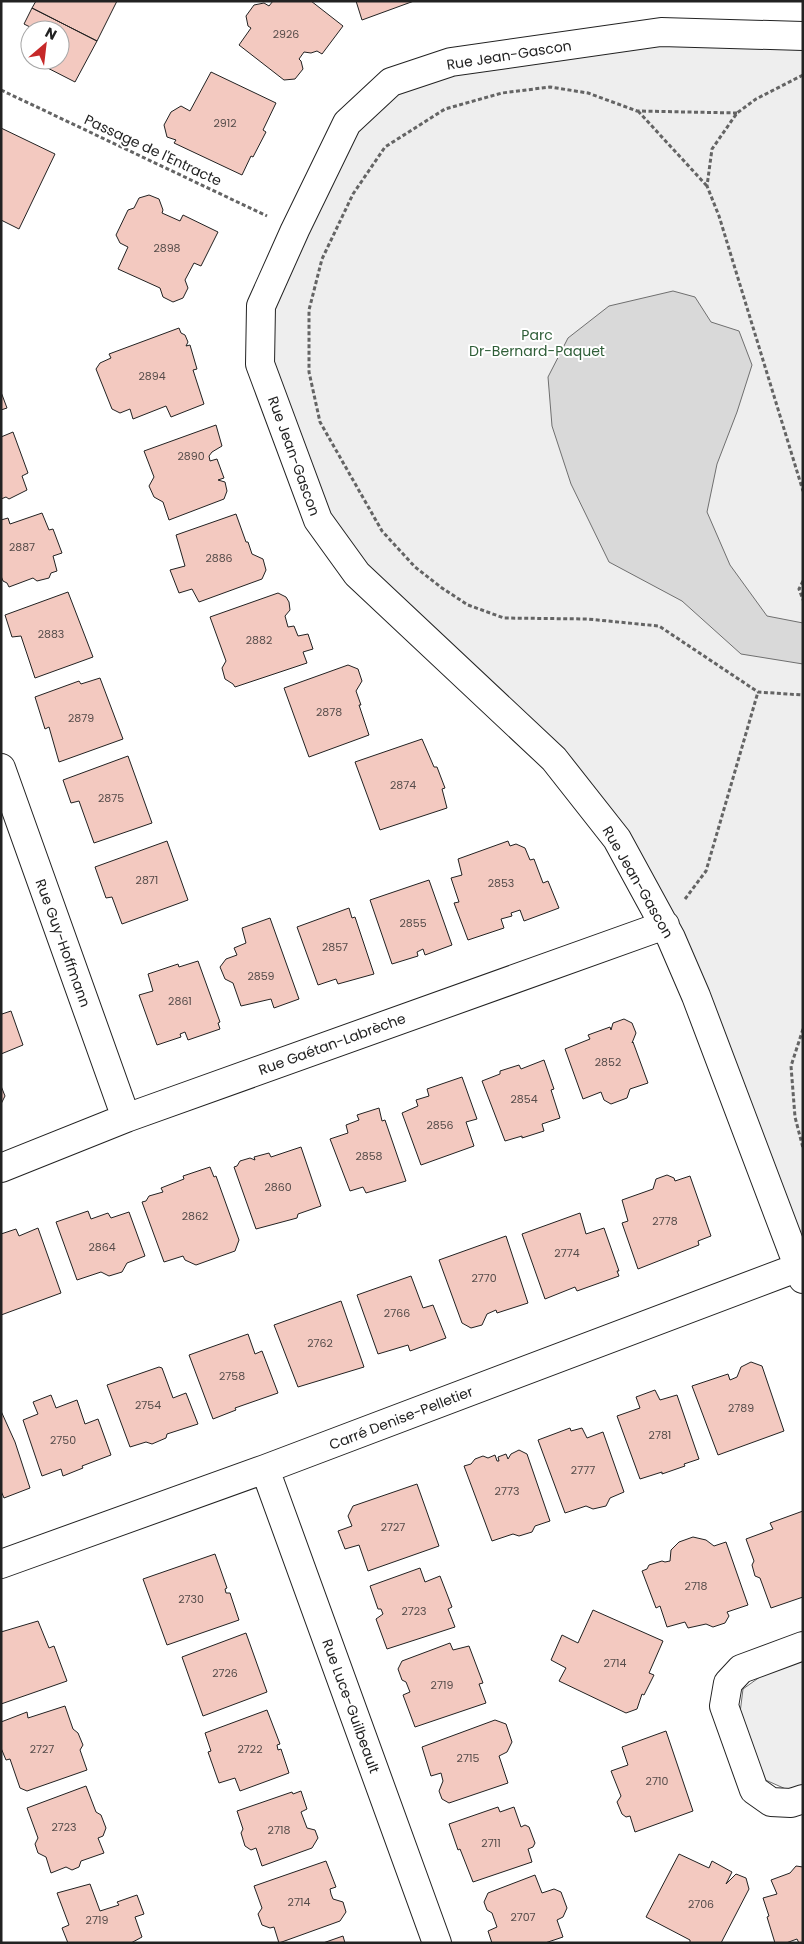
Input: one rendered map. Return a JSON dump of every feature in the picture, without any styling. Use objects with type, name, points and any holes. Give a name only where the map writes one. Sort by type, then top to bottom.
[{"type":"street","name":"Rue Jean-Gascon","points":[[801,1273],[696,996],[665,925],[616,839],[554,759],[357,574],[318,520],[260,364],[261,306],[296,230],[347,123],[391,82],[451,62],[661,32],[803,36]]},
{"type":"street","name":"Rue Guy-Hoffmann","points":[[1,768],[126,1118]]},
{"type":"street","name":"Rue Gaétan-Labrèche","points":[[1,1168],[126,1118],[665,925]]},
{"type":"street","name":"Carré Denise-Pelletier","points":[[1,1564],[801,1273]]},
{"type":"street","name":"Rue Luce-Guilbeault","points":[[265,1469],[437,1943]]},
{"type":"street","points":[[803,1646],[741,1669],[728,1683],[724,1706],[754,1790],[771,1802],[791,1803],[803,1799]]},
{"type":"path","points":[[707,186],[712,149],[737,113],[756,98],[803,75]]},
{"type":"path","points":[[737,113],[637,111],[588,93],[550,87],[502,93],[445,109],[385,147],[353,194],[322,259],[309,310],[309,372],[320,422],[382,531],[415,567],[442,588],[468,605],[504,618],[587,619],[659,626],[758,692],[803,695]]},
{"type":"path","name":"Passage de l'Entracte","points":[[1,90],[296,230]]},
{"type":"path","points":[[637,111],[707,186],[719,216],[803,491]]},
{"type":"path","points":[[803,581],[799,589],[803,600]]},
{"type":"path","points":[[665,925],[706,871],[758,692]]},
{"type":"path","points":[[803,1029],[791,1066],[795,1117],[803,1148]]},
{"type":"green space","name":"Parc Dr-Bernard-Paquet","points":[[661,32],[803,36],[803,1290],[617,839],[357,574],[260,364],[261,306],[347,123],[391,82]]},
{"type":"green space","points":[[803,1659],[803,1785],[788,1790],[761,1778],[740,1713],[743,1689],[771,1669]]},
{"type":"shaded area","points":[[673,291],[695,297],[711,322],[739,331],[752,365],[737,412],[717,464],[707,512],[730,565],[767,616],[803,623],[803,664],[741,654],[682,601],[609,562],[571,484],[552,426],[548,377],[568,338],[609,306]]},
{"type":"building","points":[[36,1],[117,1],[97,41],[70,27],[70,20],[56,20],[32,8]]},
{"type":"building","points":[[273,1],[311,1],[343,26],[322,54],[317,51],[311,53],[304,52],[299,59],[303,69],[295,79],[284,80],[239,45],[251,28],[248,26],[246,16],[254,5],[264,3],[269,6]]},
{"type":"building","points":[[356,1],[414,1],[362,20]]},
{"type":"building","points":[[32,8],[56,20],[26,20]]},
{"type":"building","points":[[70,27],[97,41],[75,82],[52,70],[70,70]]},
{"type":"building","points":[[211,72],[276,103],[263,130],[266,132],[242,175],[174,143],[176,140],[167,137],[164,125],[171,112],[181,106],[190,111]]},
{"type":"building","points":[[1,128],[55,154],[19,229],[1,220]]},
{"type":"building","points":[[149,195],[159,199],[163,210],[162,213],[180,221],[183,215],[218,232],[201,266],[194,263],[185,280],[188,288],[183,298],[173,302],[163,297],[160,288],[118,269],[128,247],[120,243],[116,235],[128,210],[134,208],[139,198]]},
{"type":"building","points":[[179,328],[188,342],[186,346],[190,345],[197,369],[193,370],[204,404],[171,417],[166,406],[133,419],[130,409],[120,413],[112,409],[96,369],[100,363],[111,358],[109,354]]},
{"type":"building","points":[[1,392],[7,408],[1,410]]},
{"type":"building","points":[[216,425],[222,446],[209,456],[210,461],[217,459],[224,478],[218,480],[225,482],[227,491],[224,499],[169,520],[163,502],[154,497],[149,486],[154,477],[144,451]]},
{"type":"building","points":[[13,432],[28,473],[22,476],[27,490],[9,499],[6,497],[1,499],[1,437]]},
{"type":"building","points":[[42,513],[49,530],[53,529],[62,553],[53,556],[57,571],[51,573],[49,578],[37,581],[33,578],[9,587],[1,576],[1,520],[8,518],[10,524]]},
{"type":"building","points":[[236,514],[252,554],[263,559],[266,570],[262,579],[199,602],[192,589],[179,593],[170,570],[185,566],[176,535]]},
{"type":"building","points":[[68,592],[93,657],[35,678],[21,636],[12,637],[5,615]]},
{"type":"building","points":[[278,593],[286,597],[289,602],[290,610],[285,616],[288,627],[294,626],[298,636],[308,634],[313,649],[303,652],[307,663],[235,687],[225,679],[222,668],[226,661],[210,617]]},
{"type":"building","points":[[348,665],[358,669],[362,681],[356,691],[369,735],[309,757],[284,688]]},
{"type":"building","points":[[100,678],[123,739],[59,762],[49,727],[45,729],[35,697],[79,681],[81,684]]},
{"type":"building","points":[[422,739],[434,767],[437,767],[445,788],[442,789],[447,808],[380,830],[355,762]]},
{"type":"building","points":[[128,756],[152,823],[94,843],[79,801],[71,803],[63,780]]},
{"type":"building","points":[[167,841],[188,900],[122,924],[112,897],[106,898],[95,867]]},
{"type":"building","points":[[508,841],[510,846],[516,844],[525,848],[530,860],[534,859],[543,883],[548,881],[559,908],[524,921],[520,910],[511,913],[512,916],[501,919],[504,928],[468,940],[454,903],[459,902],[451,878],[462,875],[458,859]]},
{"type":"building","points":[[429,880],[452,945],[425,955],[423,949],[417,952],[418,956],[392,964],[370,900]]},
{"type":"building","points":[[349,908],[352,918],[355,917],[374,974],[338,984],[336,979],[318,985],[297,927]]},
{"type":"building","points":[[270,918],[299,999],[274,1008],[271,999],[241,1006],[233,983],[225,979],[220,967],[226,959],[237,955],[234,948],[246,943],[242,928]]},
{"type":"building","points":[[198,961],[220,1022],[218,1023],[220,1029],[188,1040],[185,1032],[180,1034],[181,1037],[157,1045],[139,995],[153,991],[148,974],[178,964],[179,967]]},
{"type":"building","points":[[11,1011],[23,1045],[1,1054],[1,1012],[2,1014]]},
{"type":"building","points":[[624,1019],[632,1023],[636,1033],[632,1043],[648,1083],[630,1089],[627,1098],[611,1104],[604,1100],[601,1092],[583,1099],[565,1049],[590,1039],[588,1035],[610,1027],[611,1030],[613,1023]]},
{"type":"building","points":[[544,1060],[554,1089],[551,1090],[560,1118],[542,1124],[544,1131],[505,1141],[482,1081],[500,1074],[500,1071],[519,1065],[521,1069]]},
{"type":"building","points":[[462,1077],[477,1119],[466,1122],[474,1146],[421,1165],[402,1113],[418,1106],[416,1100],[429,1096],[427,1089]]},
{"type":"building","points":[[1,1086],[5,1096],[1,1104]]},
{"type":"building","points":[[379,1108],[382,1121],[385,1120],[406,1181],[366,1193],[363,1187],[350,1191],[330,1139],[348,1133],[346,1125],[359,1120],[357,1115]]},
{"type":"building","points":[[301,1147],[321,1206],[298,1214],[297,1218],[256,1229],[234,1167],[240,1161],[250,1158],[255,1160],[254,1157],[269,1153],[271,1157]]},
{"type":"building","points":[[210,1167],[214,1177],[216,1176],[239,1240],[235,1251],[196,1265],[185,1260],[183,1256],[164,1262],[142,1202],[146,1201],[149,1196],[163,1192],[161,1188],[184,1179],[183,1176]]},
{"type":"building","points":[[667,1175],[674,1178],[675,1181],[690,1176],[711,1236],[698,1241],[699,1245],[638,1269],[622,1223],[628,1221],[622,1200],[653,1189],[656,1179]]},
{"type":"building","points":[[88,1211],[91,1219],[108,1213],[111,1218],[129,1212],[145,1256],[127,1263],[122,1272],[109,1276],[101,1272],[77,1280],[56,1222]]},
{"type":"building","points":[[580,1213],[586,1234],[604,1228],[619,1276],[577,1291],[575,1287],[545,1299],[522,1234]]},
{"type":"building","points":[[38,1228],[61,1293],[1,1315],[1,1234],[16,1229],[19,1236]]},
{"type":"building","points":[[506,1236],[528,1303],[497,1313],[496,1310],[487,1314],[482,1325],[471,1328],[462,1323],[439,1260]]},
{"type":"building","points":[[411,1276],[423,1308],[433,1305],[446,1338],[410,1351],[408,1345],[378,1354],[357,1295]]},
{"type":"building","points":[[341,1301],[364,1367],[298,1387],[274,1325]]},
{"type":"building","points":[[248,1334],[255,1354],[262,1351],[278,1393],[235,1408],[236,1410],[213,1419],[189,1355]]},
{"type":"building","points":[[751,1362],[762,1366],[784,1431],[718,1455],[692,1386],[728,1374],[730,1380],[737,1377],[741,1367]]},
{"type":"building","points":[[159,1367],[162,1368],[173,1398],[186,1393],[198,1424],[167,1434],[166,1438],[152,1444],[146,1442],[130,1447],[107,1385]]},
{"type":"building","points":[[655,1390],[660,1400],[677,1395],[699,1459],[662,1474],[662,1472],[640,1479],[617,1416],[640,1408],[636,1397]]},
{"type":"building","points":[[51,1395],[56,1408],[77,1400],[85,1424],[98,1419],[111,1455],[82,1466],[83,1468],[63,1476],[61,1469],[42,1476],[23,1420],[38,1414],[33,1402]]},
{"type":"building","points":[[1,1411],[15,1442],[30,1488],[4,1498],[1,1491]]},
{"type":"building","points":[[570,1428],[571,1431],[582,1428],[587,1438],[603,1432],[624,1492],[610,1498],[606,1506],[593,1509],[586,1506],[565,1513],[538,1440]]},
{"type":"building","points":[[519,1450],[527,1454],[550,1521],[535,1526],[532,1532],[519,1536],[513,1534],[492,1541],[464,1466],[483,1456],[488,1458],[495,1455],[497,1461],[499,1461],[498,1457],[506,1454],[508,1459],[511,1454]]},
{"type":"building","points":[[417,1484],[439,1546],[368,1571],[359,1545],[345,1549],[338,1531],[352,1526],[348,1516],[353,1506]]},
{"type":"building","points":[[803,1511],[803,1597],[771,1608],[760,1578],[755,1576],[752,1565],[754,1561],[746,1539],[773,1529],[770,1523]]},
{"type":"building","points":[[693,1537],[706,1540],[714,1546],[726,1542],[748,1605],[727,1612],[729,1616],[725,1623],[713,1627],[706,1624],[688,1628],[685,1622],[667,1627],[660,1606],[656,1608],[642,1571],[647,1569],[649,1565],[670,1561],[671,1550],[679,1542]]},
{"type":"building","points":[[215,1554],[227,1588],[225,1589],[226,1593],[230,1593],[239,1620],[167,1645],[143,1579]]},
{"type":"building","points":[[420,1568],[425,1582],[440,1576],[452,1607],[448,1609],[455,1627],[387,1649],[376,1619],[383,1614],[381,1609],[378,1609],[370,1586]]},
{"type":"building","points":[[593,1610],[663,1641],[649,1673],[654,1675],[644,1695],[642,1694],[637,1709],[626,1713],[559,1681],[566,1668],[551,1660],[562,1635],[578,1643]]},
{"type":"building","points":[[38,1621],[49,1648],[54,1646],[67,1681],[1,1704],[1,1632]]},
{"type":"building","points":[[246,1633],[267,1692],[203,1716],[182,1657]]},
{"type":"building","points":[[450,1643],[453,1650],[469,1646],[483,1683],[479,1684],[486,1703],[415,1727],[403,1695],[410,1692],[406,1682],[402,1680],[398,1669],[402,1661]]},
{"type":"building","points":[[65,1706],[73,1729],[78,1733],[83,1745],[80,1750],[87,1770],[27,1791],[20,1788],[10,1759],[6,1760],[1,1748],[1,1722],[27,1712],[28,1718]]},
{"type":"building","points":[[267,1710],[280,1744],[277,1745],[278,1750],[281,1749],[289,1773],[240,1791],[235,1778],[219,1783],[208,1752],[211,1751],[205,1733]]},
{"type":"building","points":[[495,1720],[506,1724],[512,1742],[507,1752],[499,1756],[508,1783],[449,1803],[442,1799],[439,1791],[443,1781],[441,1773],[431,1776],[422,1747]]},
{"type":"building","points":[[666,1731],[693,1811],[635,1832],[630,1816],[626,1817],[622,1814],[617,1802],[621,1796],[611,1771],[628,1765],[622,1747]]},
{"type":"building","points":[[86,1786],[96,1812],[101,1815],[106,1828],[103,1836],[98,1838],[104,1853],[81,1861],[79,1867],[72,1870],[66,1867],[51,1873],[46,1857],[38,1853],[35,1844],[38,1838],[27,1808]]},
{"type":"building","points":[[301,1791],[307,1809],[301,1812],[307,1828],[315,1830],[318,1838],[312,1848],[262,1866],[256,1848],[251,1850],[245,1846],[241,1833],[243,1829],[237,1811],[292,1792],[293,1794]]},
{"type":"building","points":[[498,1807],[500,1812],[514,1807],[521,1827],[525,1825],[529,1827],[535,1843],[533,1847],[528,1849],[532,1862],[473,1882],[460,1849],[458,1850],[449,1824]]},
{"type":"building","points":[[679,1854],[709,1868],[712,1861],[732,1872],[726,1884],[736,1874],[746,1878],[749,1889],[721,1943],[690,1943],[690,1940],[646,1917]]},
{"type":"building","points":[[326,1861],[336,1887],[330,1889],[331,1894],[333,1899],[343,1902],[346,1912],[340,1921],[279,1943],[274,1927],[270,1928],[262,1925],[258,1914],[262,1908],[254,1886]]},
{"type":"building","points":[[796,1866],[803,1867],[803,1943],[799,1943],[797,1939],[786,1943],[775,1943],[763,1898],[777,1894],[771,1880],[790,1873]]},
{"type":"building","points":[[535,1875],[542,1893],[554,1889],[561,1892],[567,1908],[563,1917],[557,1920],[563,1937],[545,1943],[492,1943],[488,1931],[497,1927],[492,1913],[487,1910],[484,1902],[488,1893]]},
{"type":"building","points":[[90,1884],[100,1911],[119,1905],[117,1902],[137,1895],[144,1914],[135,1917],[142,1937],[131,1943],[68,1943],[62,1928],[69,1925],[57,1893]]},
{"type":"building","points":[[343,1936],[345,1943],[323,1943]]}]
